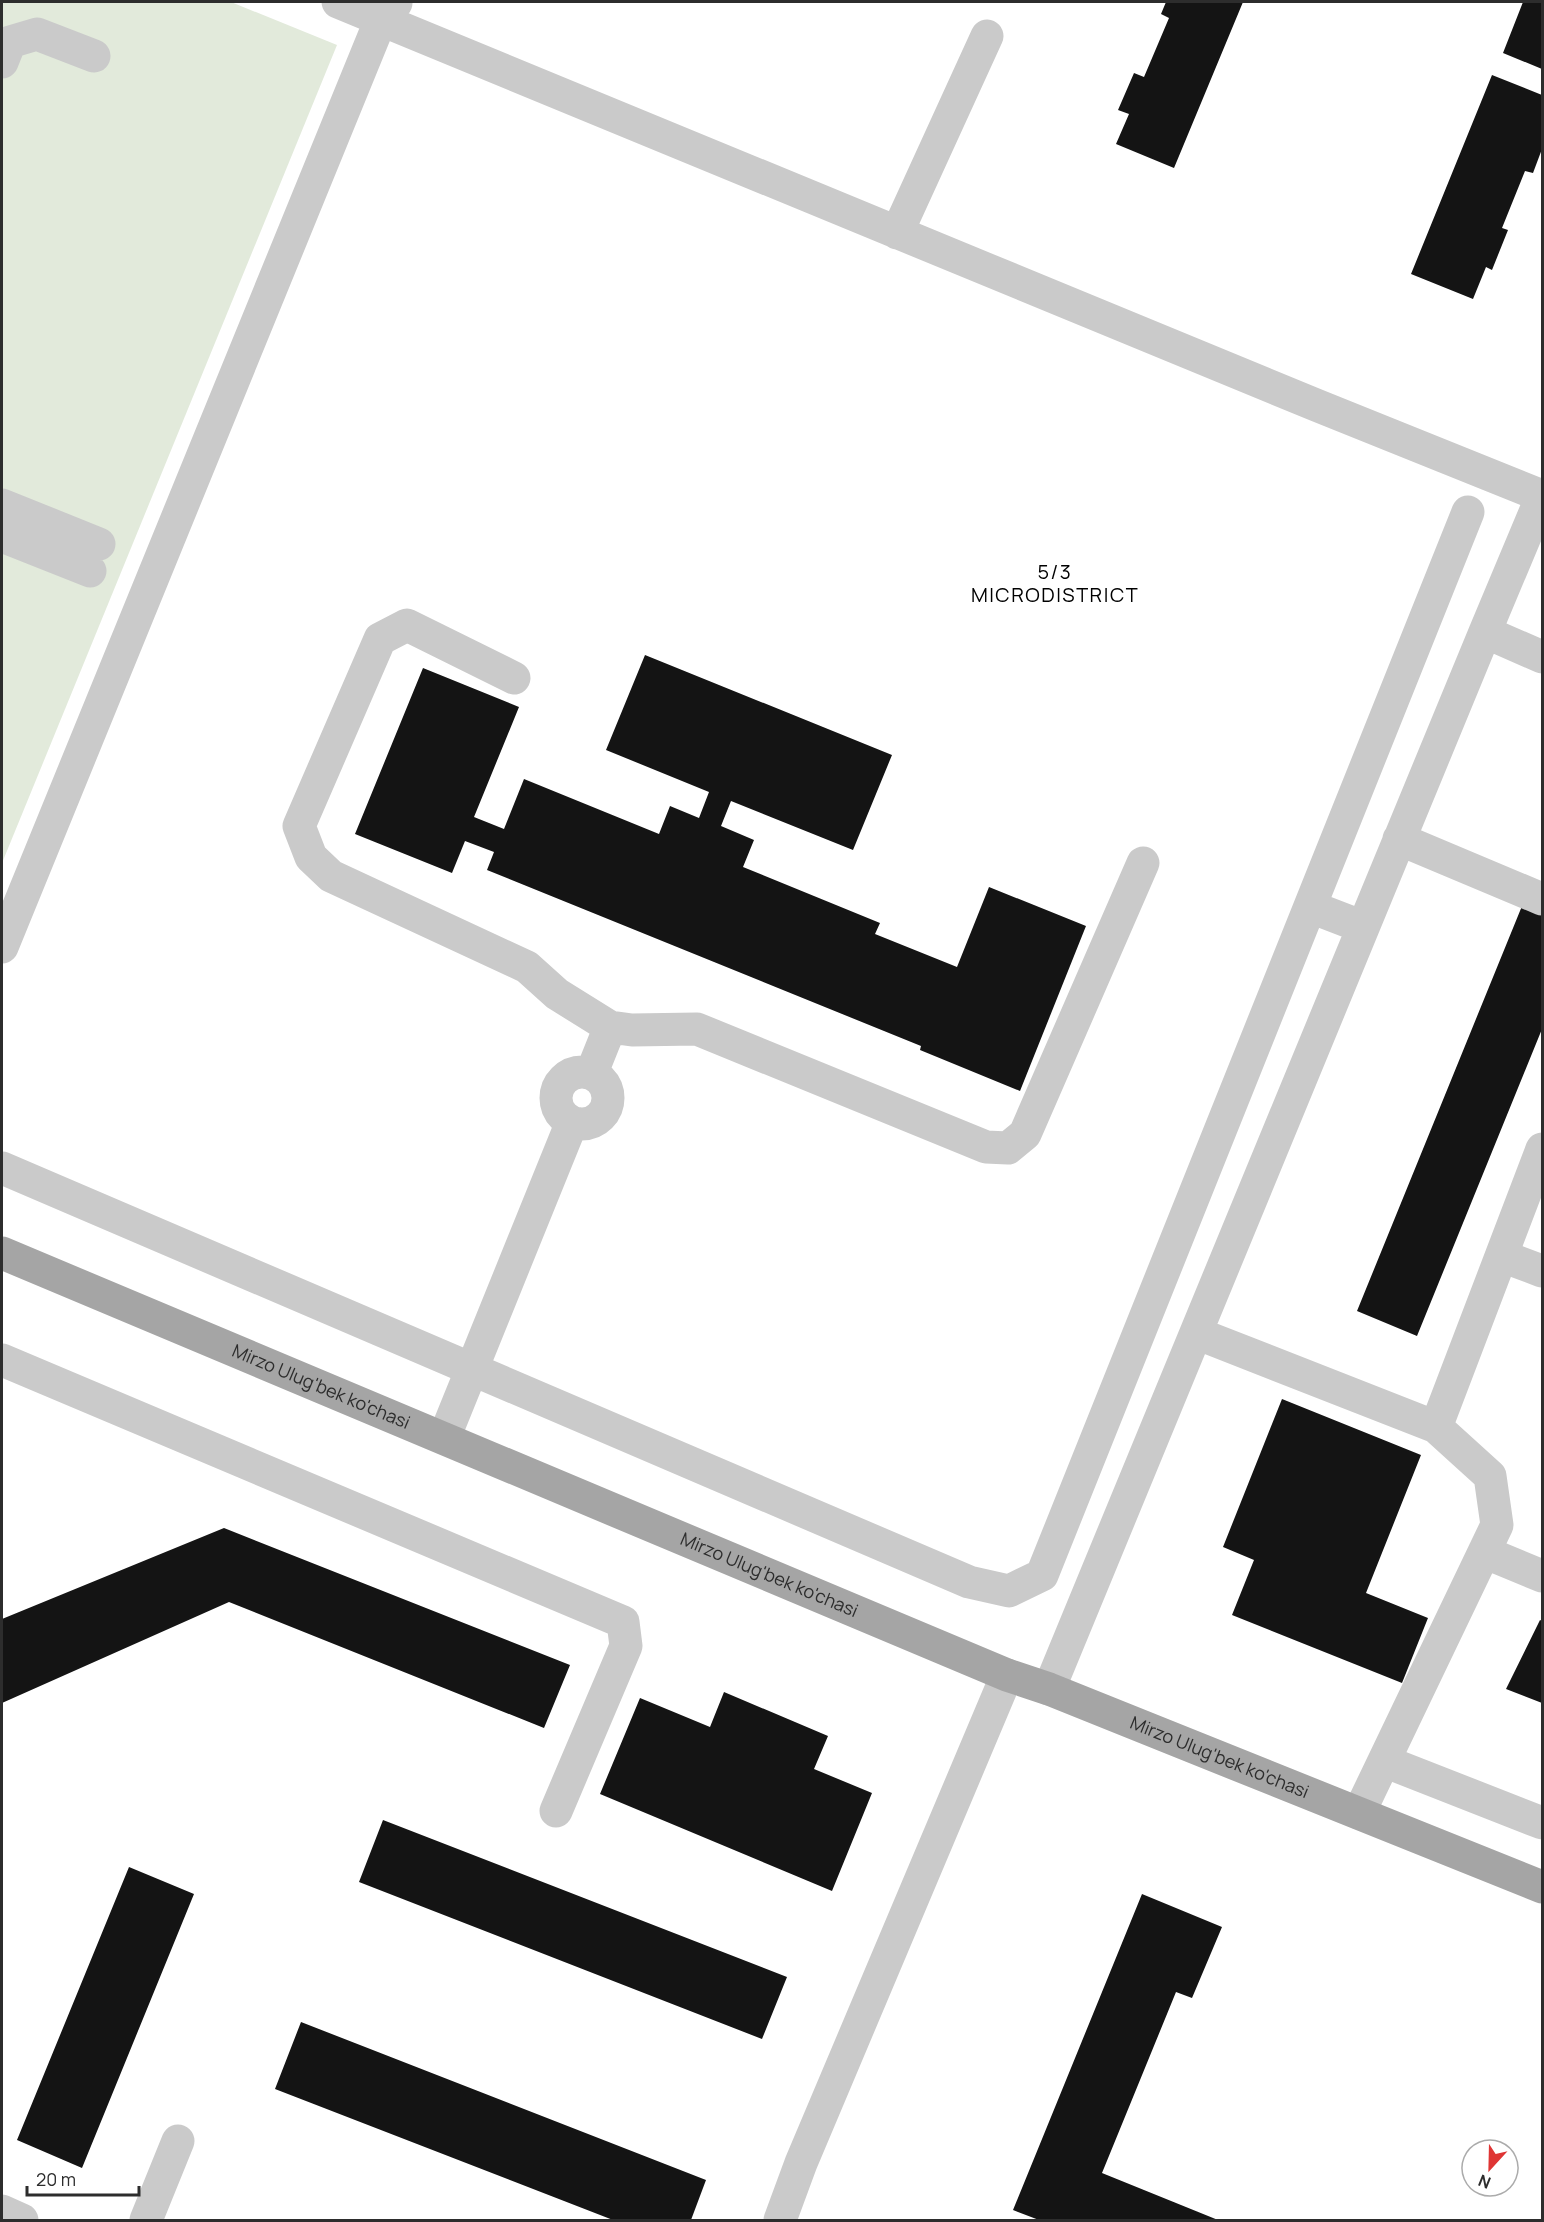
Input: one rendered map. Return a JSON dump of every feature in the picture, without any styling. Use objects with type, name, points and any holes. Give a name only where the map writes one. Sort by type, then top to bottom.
[{"type":"main road","name":"Mirzo Ulug'bek ko'chasi","points":[[2,1253],[1007,1675],[1048,1689],[1542,1887]]},
{"type":"street","points":[[338,2],[389,10],[897,233],[1542,496],[1048,1689]]},
{"type":"street","points":[[2,947],[389,10]]},
{"type":"street","points":[[2,62],[9,42],[38,34],[94,56]]},
{"type":"street","points":[[897,233],[987,36]]},
{"type":"street","points":[[2,505],[94,558],[2,536]]},
{"type":"street","points":[[2,1168],[969,1582],[1009,1592],[1041,1575],[1468,512]]},
{"type":"street","points":[[514,678],[407,625],[380,639],[299,826],[311,856],[331,876],[527,967],[557,994],[610,1027],[632,1030],[697,1029],[986,1147],[1008,1148],[1025,1134],[1143,863]]},
{"type":"street","points":[[1485,632],[1542,657]]},
{"type":"street","points":[[1399,839],[1542,899]]},
{"type":"street","points":[[1311,907],[1363,927]]},
{"type":"street","points":[[444,1438],[572,1122],[587,1124],[600,1118],[608,1107],[609,1093],[603,1080],[592,1072],[610,1027]]},
{"type":"street","points":[[1436,1427],[1542,1149]]},
{"type":"street","points":[[1502,1256],[1542,1272]]},
{"type":"street","points":[[1196,1333],[1436,1427],[1490,1476],[1497,1525],[1359,1813]]},
{"type":"street","points":[[2,1360],[622,1622],[626,1646],[556,1811]]},
{"type":"street","points":[[1484,1552],[1542,1576]]},
{"type":"street","points":[[780,2220],[801,2163],[1007,1675]]},
{"type":"street","points":[[1384,1761],[1542,1823]]},
{"type":"street","points":[[146,2220],[178,2140]]},
{"type":"street","points":[[2,2211],[22,2220]]},
{"type":"green space","points":[[2,2],[231,2],[337,45],[2,863]]},
{"type":"building","points":[[1166,2],[1243,2],[1174,168],[1116,144],[1129,114],[1118,110],[1134,73],[1144,77],[1169,18],[1161,14]]},
{"type":"building","points":[[1523,2],[1542,2],[1542,69],[1503,53]]},
{"type":"building","points":[[1492,75],[1542,95],[1542,149],[1533,173],[1525,171],[1502,228],[1508,230],[1492,270],[1486,267],[1473,299],[1411,274]]},
{"type":"building","points":[[645,655],[892,755],[853,850],[731,801],[721,826],[754,840],[743,867],[880,923],[875,934],[957,967],[989,887],[1086,926],[1020,1091],[920,1050],[921,1046],[487,870],[494,852],[465,841],[452,873],[355,834],[423,668],[519,707],[474,817],[504,829],[524,779],[659,834],[670,806],[699,818],[709,792],[606,750]]},
{"type":"building","points":[[1522,906],[1542,915],[1542,1029],[1417,1336],[1357,1311]]},
{"type":"building","points":[[1282,1399],[1421,1455],[1366,1593],[1428,1618],[1402,1683],[1232,1615],[1254,1560],[1223,1547]]},
{"type":"building","points":[[224,1528],[570,1665],[544,1728],[229,1602],[2,1703],[2,1619]]},
{"type":"building","points":[[1540,1620],[1542,1621],[1542,1703],[1506,1689]]},
{"type":"building","points":[[724,1692],[828,1736],[814,1769],[872,1793],[832,1891],[600,1794],[640,1698],[710,1727]]},
{"type":"building","points":[[383,1820],[787,1977],[762,2039],[359,1882]]},
{"type":"building","points":[[129,1867],[194,1894],[82,2168],[17,2140]]},
{"type":"building","points":[[1142,1894],[1222,1927],[1192,1998],[1176,1992],[1102,2173],[1218,2220],[1039,2220],[1013,2210]]},
{"type":"building","points":[[301,2022],[706,2180],[691,2220],[613,2220],[275,2089]]},
{"type":"district","name":"5/3 MICRODISTRICT","points":[[1055,584]]}]
